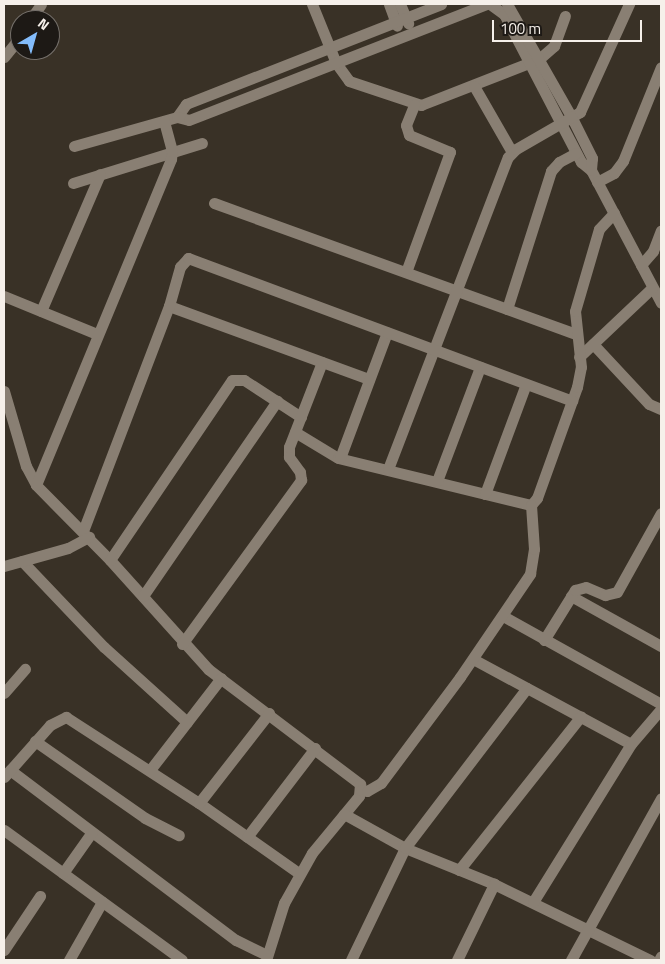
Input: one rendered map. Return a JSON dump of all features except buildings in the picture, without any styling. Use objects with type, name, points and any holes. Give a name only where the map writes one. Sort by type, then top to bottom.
[{"type":"street","points":[[312,4],[336,63],[344,76],[356,86],[414,105],[430,104],[534,61],[554,46],[564,16]]},
{"type":"street","points":[[389,4],[400,19],[412,30]]},
{"type":"street","points":[[400,4],[401,35]]},
{"type":"street","points":[[177,117],[186,104],[441,4]]},
{"type":"street","points":[[74,146],[177,117],[190,120],[336,63],[412,30],[491,4],[504,14],[572,118],[592,158],[591,170]]},
{"type":"street","points":[[506,4],[534,61],[561,124],[576,153],[591,170],[661,304]]},
{"type":"street","points":[[388,469],[512,152],[580,112],[629,4]]},
{"type":"street","points":[[597,182],[614,173],[623,161],[660,72]]},
{"type":"street","points":[[474,86],[512,152]]},
{"type":"street","points":[[406,272],[450,152],[409,135],[406,125],[414,105]]},
{"type":"street","points":[[36,485],[172,151],[164,120]]},
{"type":"street","points":[[72,183],[202,143]]},
{"type":"street","points":[[507,309],[551,172],[560,162],[576,153]]},
{"type":"street","points":[[41,311],[100,174]]},
{"type":"street","points":[[214,203],[575,334]]},
{"type":"street","points":[[361,790],[368,791],[381,783],[473,659],[530,574],[534,562],[532,505],[537,498],[580,376],[575,334],[575,311],[599,229],[614,213]]},
{"type":"street","points":[[641,265],[653,251],[661,232]]},
{"type":"street","points":[[4,566],[68,548],[86,534],[169,306],[182,262],[188,258],[572,401]]},
{"type":"street","points":[[579,357],[652,288]]},
{"type":"street","points":[[4,296],[97,334]]},
{"type":"street","points":[[169,306],[370,379]]},
{"type":"street","points":[[340,458],[387,332]]},
{"type":"street","points":[[593,344],[649,404],[661,409]]},
{"type":"street","points":[[182,644],[301,480],[302,476],[289,452],[322,362]]},
{"type":"street","points":[[437,482],[480,367]]},
{"type":"street","points":[[110,560],[227,384],[237,378],[244,380],[301,417]]},
{"type":"street","points":[[485,494],[526,384]]},
{"type":"street","points":[[4,391],[26,466],[36,485],[110,560],[143,596],[182,644],[221,678],[356,778],[361,790]]},
{"type":"street","points":[[143,596],[277,401]]},
{"type":"street","points":[[295,432],[323,451],[340,458],[532,505]]},
{"type":"street","points":[[544,640],[570,596],[581,587],[605,595],[617,592],[661,513]]},
{"type":"street","points":[[22,561],[111,654],[187,722]]},
{"type":"street","points":[[570,596],[661,646]]},
{"type":"street","points":[[503,616],[661,704]]},
{"type":"street","points":[[473,659],[631,744]]},
{"type":"street","points":[[4,692],[25,669]]},
{"type":"street","points":[[150,770],[221,678]]},
{"type":"street","points":[[351,960],[405,848],[527,688]]},
{"type":"street","points":[[533,902],[631,744],[661,709]]},
{"type":"street","points":[[199,802],[269,714]]},
{"type":"street","points":[[459,870],[581,716]]},
{"type":"street","points":[[300,874],[199,802],[66,717],[50,724],[7,774],[92,832],[236,940],[266,958],[284,903],[300,874],[312,853],[361,790]]},
{"type":"street","points":[[35,741],[145,818],[179,835]]},
{"type":"street","points":[[247,837],[316,748]]},
{"type":"street","points":[[571,960],[587,927],[661,798]]},
{"type":"street","points":[[344,814],[405,848],[494,884],[587,927],[650,960]]},
{"type":"street","points":[[4,830],[182,960]]},
{"type":"street","points":[[63,873],[92,832]]},
{"type":"street","points":[[461,959],[494,884]]},
{"type":"street","points":[[4,950],[40,896]]},
{"type":"street","points":[[68,960],[102,902]]},
{"type":"street","points":[[659,960],[661,956]]}]
